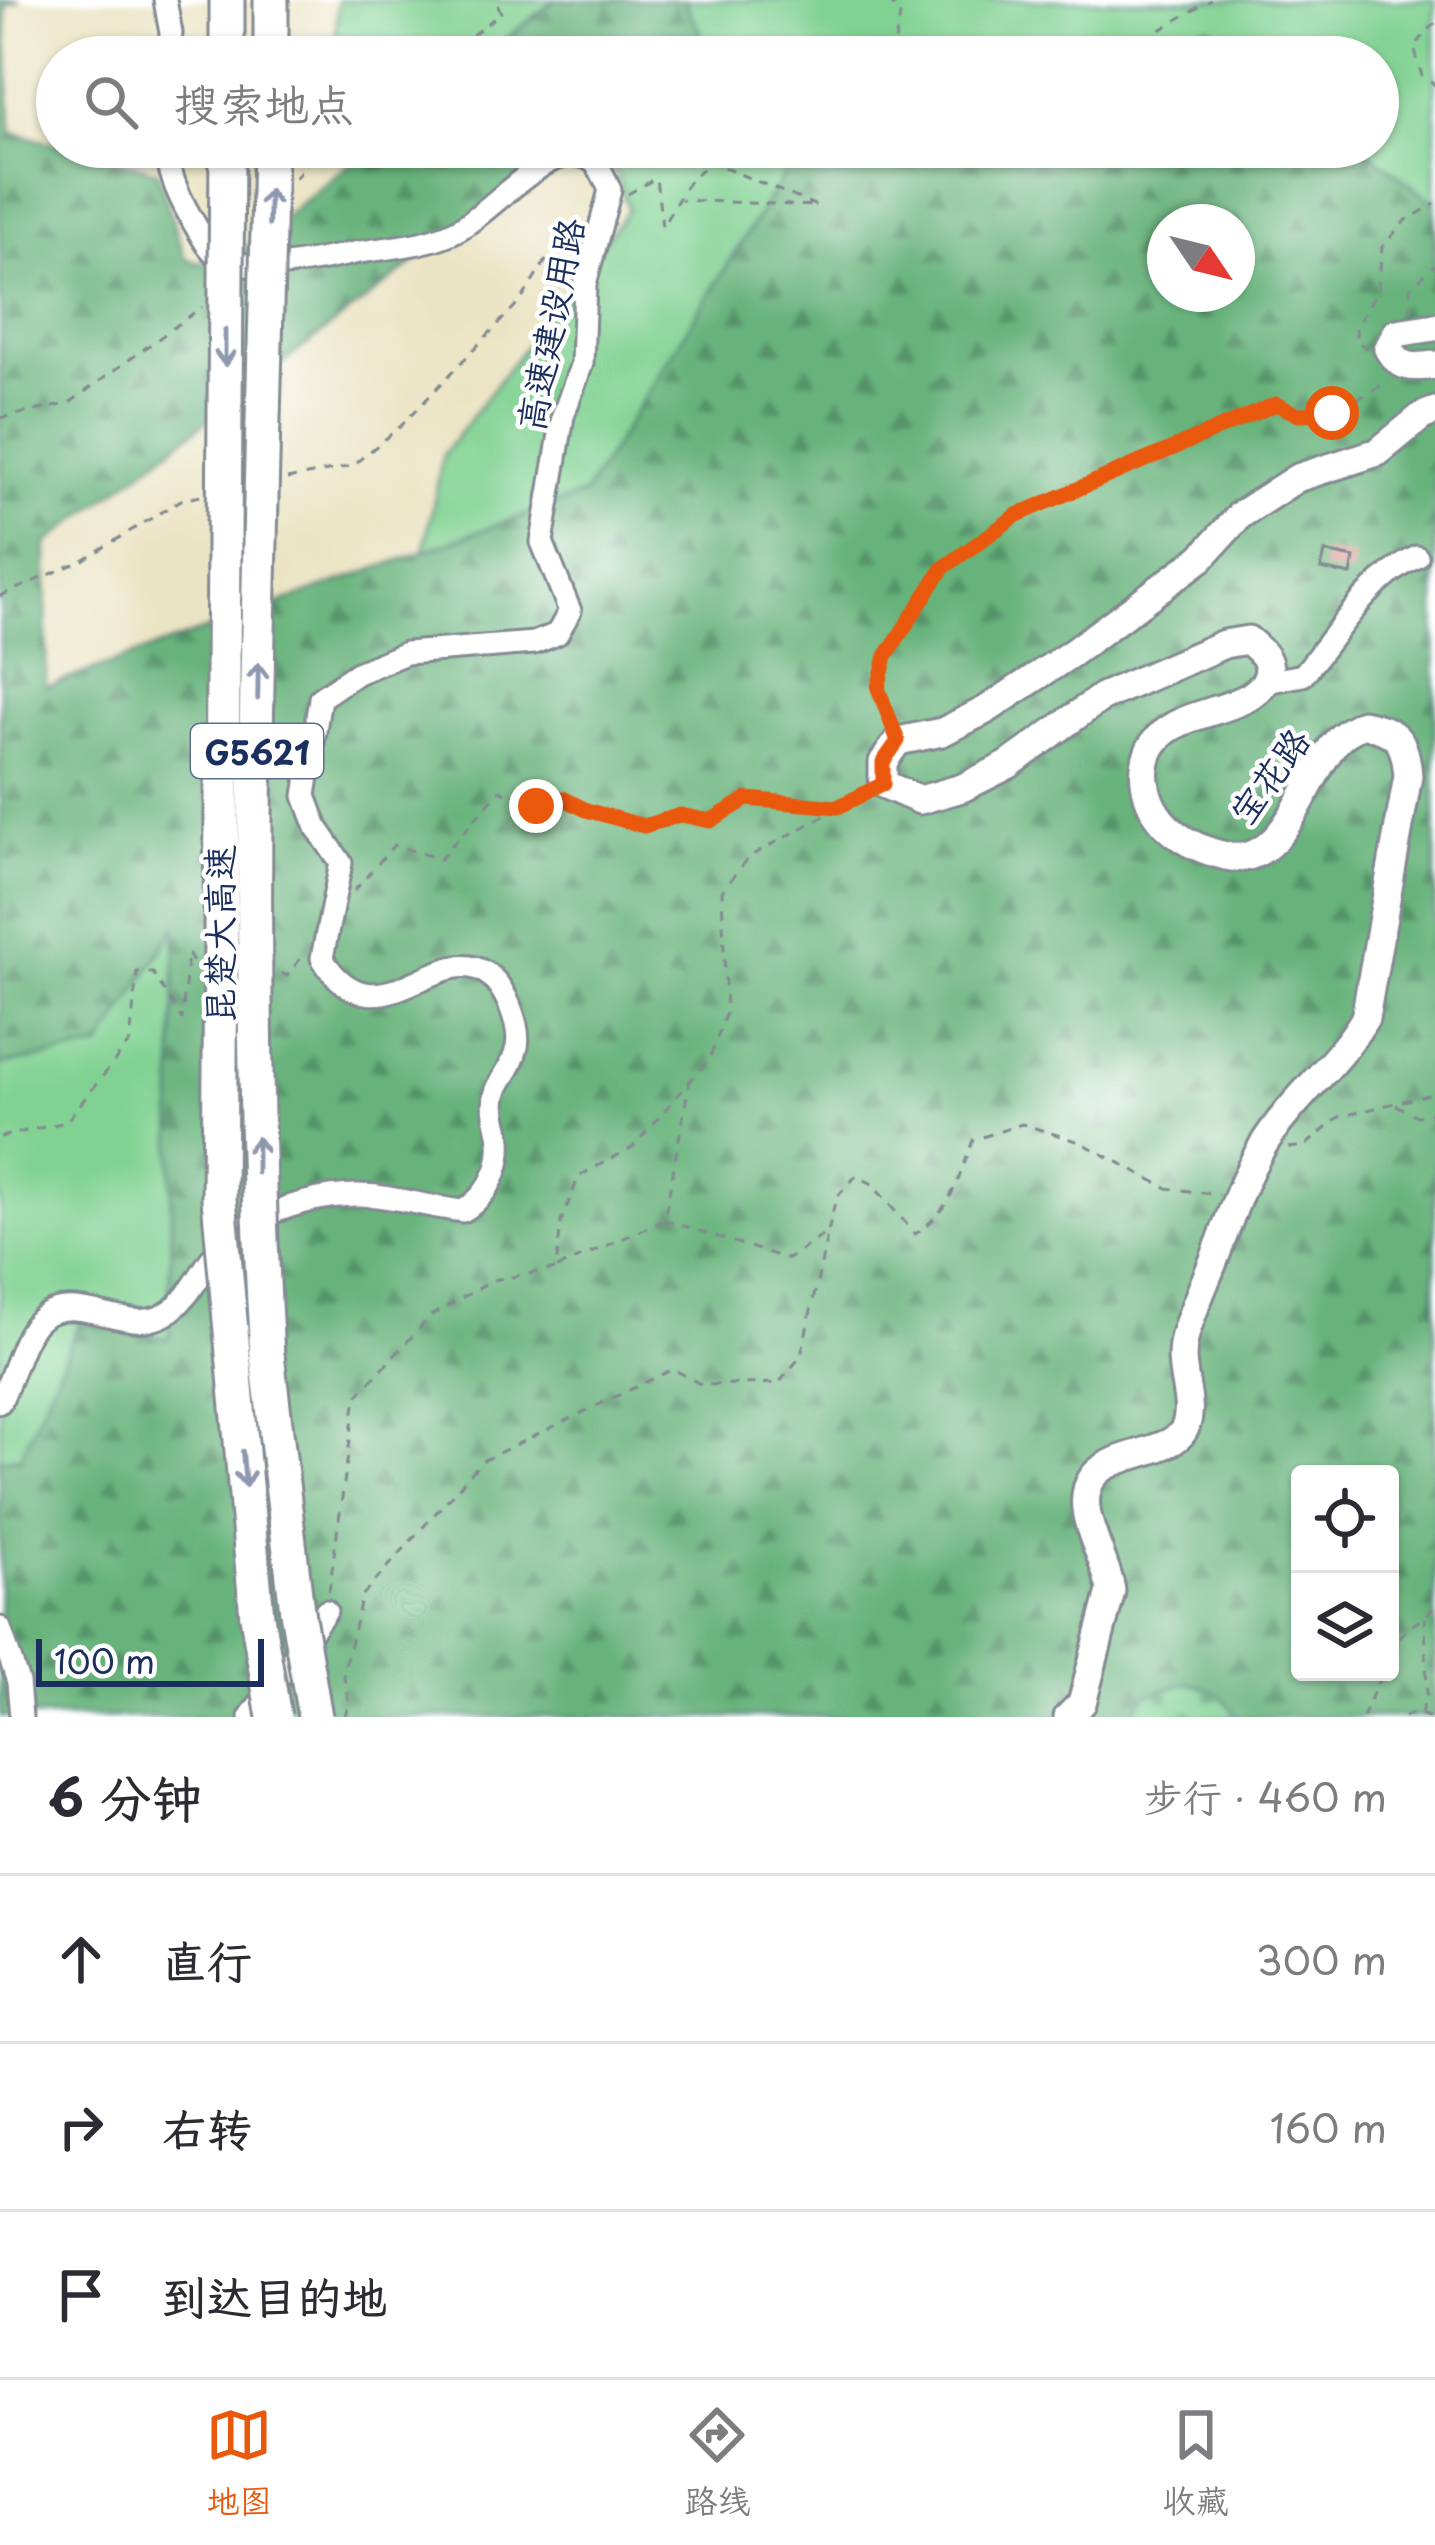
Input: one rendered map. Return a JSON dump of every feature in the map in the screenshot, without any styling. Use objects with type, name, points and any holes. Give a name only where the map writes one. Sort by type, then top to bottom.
[{"type":"highway","points":[[227,0],[227,36]]},
{"type":"highway","points":[[271,0],[271,36]]},
{"type":"highway","name":"昆楚大高速","points":[[227,168],[219,1199],[311,1611],[315,1717]]},
{"type":"highway","name":"昆楚大高速","points":[[271,168],[257,790],[257,1197],[250,1354],[257,1616],[274,1717]]},
{"type":"main road","points":[[1423,367],[1395,361],[1388,349],[1396,333],[1435,326]]},
{"type":"main road","points":[[883,784],[883,762],[898,741],[942,732],[986,710],[1201,558],[1240,515],[1297,478],[1378,452],[1435,411]]},
{"type":"main road","name":"宝花路","points":[[883,784],[920,800],[962,788],[1008,765],[1102,697],[1224,644],[1248,640],[1264,653],[1269,668],[1266,682],[1242,700],[1176,722],[1154,741],[1144,768],[1148,802],[1164,826],[1211,853],[1240,859],[1269,849],[1339,739],[1362,724],[1386,728],[1405,747],[1408,776],[1365,1018],[1346,1049],[1302,1094],[1268,1139],[1238,1197],[1186,1332],[1180,1360],[1188,1408],[1186,1429],[1176,1440],[1105,1465],[1090,1479],[1085,1499],[1088,1520],[1109,1572],[1111,1591],[1082,1703],[1068,1717]]},
{"type":"street","points":[[165,0],[171,36]]},
{"type":"street","name":"高速建设用路","points":[[168,168],[214,253],[236,264],[283,265],[428,241],[461,228],[543,168]]},
{"type":"street","name":"高速建设用路","points":[[0,1402],[40,1319],[64,1308],[140,1319],[162,1317],[186,1297],[224,1243],[268,1214],[338,1196],[388,1197],[463,1211],[480,1200],[494,1178],[503,1146],[493,1108],[495,1087],[517,1049],[517,1031],[501,987],[484,970],[460,967],[381,994],[358,993],[331,973],[322,958],[341,863],[317,828],[305,796],[320,698],[357,673],[406,653],[534,643],[557,634],[571,611],[542,542],[563,416],[582,363],[585,284],[610,190],[600,168]]},
{"type":"street","points":[[1266,682],[1303,675],[1364,597],[1393,568],[1417,557]]},
{"type":"street","points":[[250,1717],[311,1611]]},
{"type":"street","points":[[0,1628],[18,1682],[22,1717]]},
{"type":"path","points":[[471,36],[501,13],[496,0]]},
{"type":"path","points":[[889,0],[900,16],[896,36]]},
{"type":"path","points":[[1149,36],[1210,0]]},
{"type":"path","points":[[1435,23],[1414,47],[1422,76],[1435,85]]},
{"type":"path","points":[[293,182],[303,168]]},
{"type":"path","points":[[288,478],[352,466],[401,426],[522,299],[548,256],[606,207],[656,178],[662,227],[687,184],[703,168]]},
{"type":"path","points":[[677,200],[817,206],[724,168]]},
{"type":"path","points":[[1388,349],[1356,341],[1356,327],[1378,289],[1382,247],[1405,221],[1435,204]]},
{"type":"path","points":[[1410,288],[1435,265]]},
{"type":"path","points":[[0,418],[68,404],[212,301]]},
{"type":"path","points":[[898,741],[878,688],[886,656],[943,568],[1017,515],[1276,404],[1297,414],[1332,413],[1423,367]]},
{"type":"path","points":[[0,596],[83,560],[181,500],[202,496]]},
{"type":"path","points":[[556,1269],[561,1222],[578,1176],[633,1147],[710,1058],[726,1012],[722,891],[749,857],[883,784]]},
{"type":"path","points":[[332,917],[394,844],[440,859],[500,790],[536,806],[563,798],[586,810],[644,826],[681,815],[710,821],[747,799],[838,807]]},
{"type":"path","points":[[270,968],[287,976],[310,946]]},
{"type":"path","points":[[0,1137],[66,1122],[130,1042],[137,972],[153,973],[182,1019],[188,953],[202,979]]},
{"type":"path","points":[[664,1220],[690,1078]]},
{"type":"path","points":[[1268,1139],[1286,1149],[1305,1146],[1340,1117],[1435,1093]]},
{"type":"path","points":[[1394,1104],[1417,1116],[1435,1113]]},
{"type":"path","points":[[344,1717],[349,1704],[343,1672],[362,1596],[482,1461],[674,1370],[702,1385],[779,1383],[801,1356],[836,1198],[856,1176],[871,1183],[915,1234],[935,1221],[953,1195],[973,1140],[1022,1124],[1081,1142],[1167,1188],[1238,1197]]},
{"type":"path","points":[[311,1611],[356,1397],[432,1315],[493,1280],[556,1269],[664,1220],[788,1259],[829,1232]]},
{"type":"path","points":[[1399,1632],[1426,1618],[1435,1605]]},
{"type":"path","points":[[1421,1713],[1427,1694],[1426,1618]]},
{"type":"path","points":[[1363,1717],[1378,1681]]},
{"type":"path","points":[[1404,1717],[1421,1713],[1429,1717]]},
{"type":"green space","points":[[0,0],[20,0],[6,5],[11,132],[36,139],[36,168],[157,171],[185,258],[198,263],[239,253],[345,168],[538,168],[47,543],[46,687],[584,494],[788,168],[1389,168],[1435,204],[1435,1717],[0,1717],[0,1460],[21,1455],[79,1324],[169,1339],[176,927],[100,1048],[0,1065]]},
{"type":"green space","points":[[338,0],[555,0],[510,36],[335,36]]},
{"type":"green space","points":[[555,0],[684,0],[702,36],[510,36]]},
{"type":"green space","points":[[684,0],[1435,0],[1435,204],[1389,168],[1399,168],[1399,36],[1221,36],[1209,27],[1179,36],[702,36]]},
{"type":"green space","points":[[1209,27],[1221,36],[1179,36]]},
{"type":"green space","points":[[612,168],[788,168],[584,494],[424,551],[443,455],[628,209]]},
{"type":"green space","points":[[176,924],[169,1340],[79,1325],[21,1456],[0,1460],[0,1065],[100,1047]]},
{"type":"green space","points":[[1187,1683],[1217,1694],[1237,1717],[1129,1717],[1146,1696]]},
{"type":"building","points":[[1325,552],[1354,558],[1351,575],[1321,569]]},
{"type":"route","points":[[536,806],[563,798],[586,810],[644,826],[681,815],[710,821],[747,799],[838,807],[883,784],[883,762],[898,741],[878,688],[886,656],[943,568],[1017,515],[1276,404],[1297,414],[1332,413]]}]
